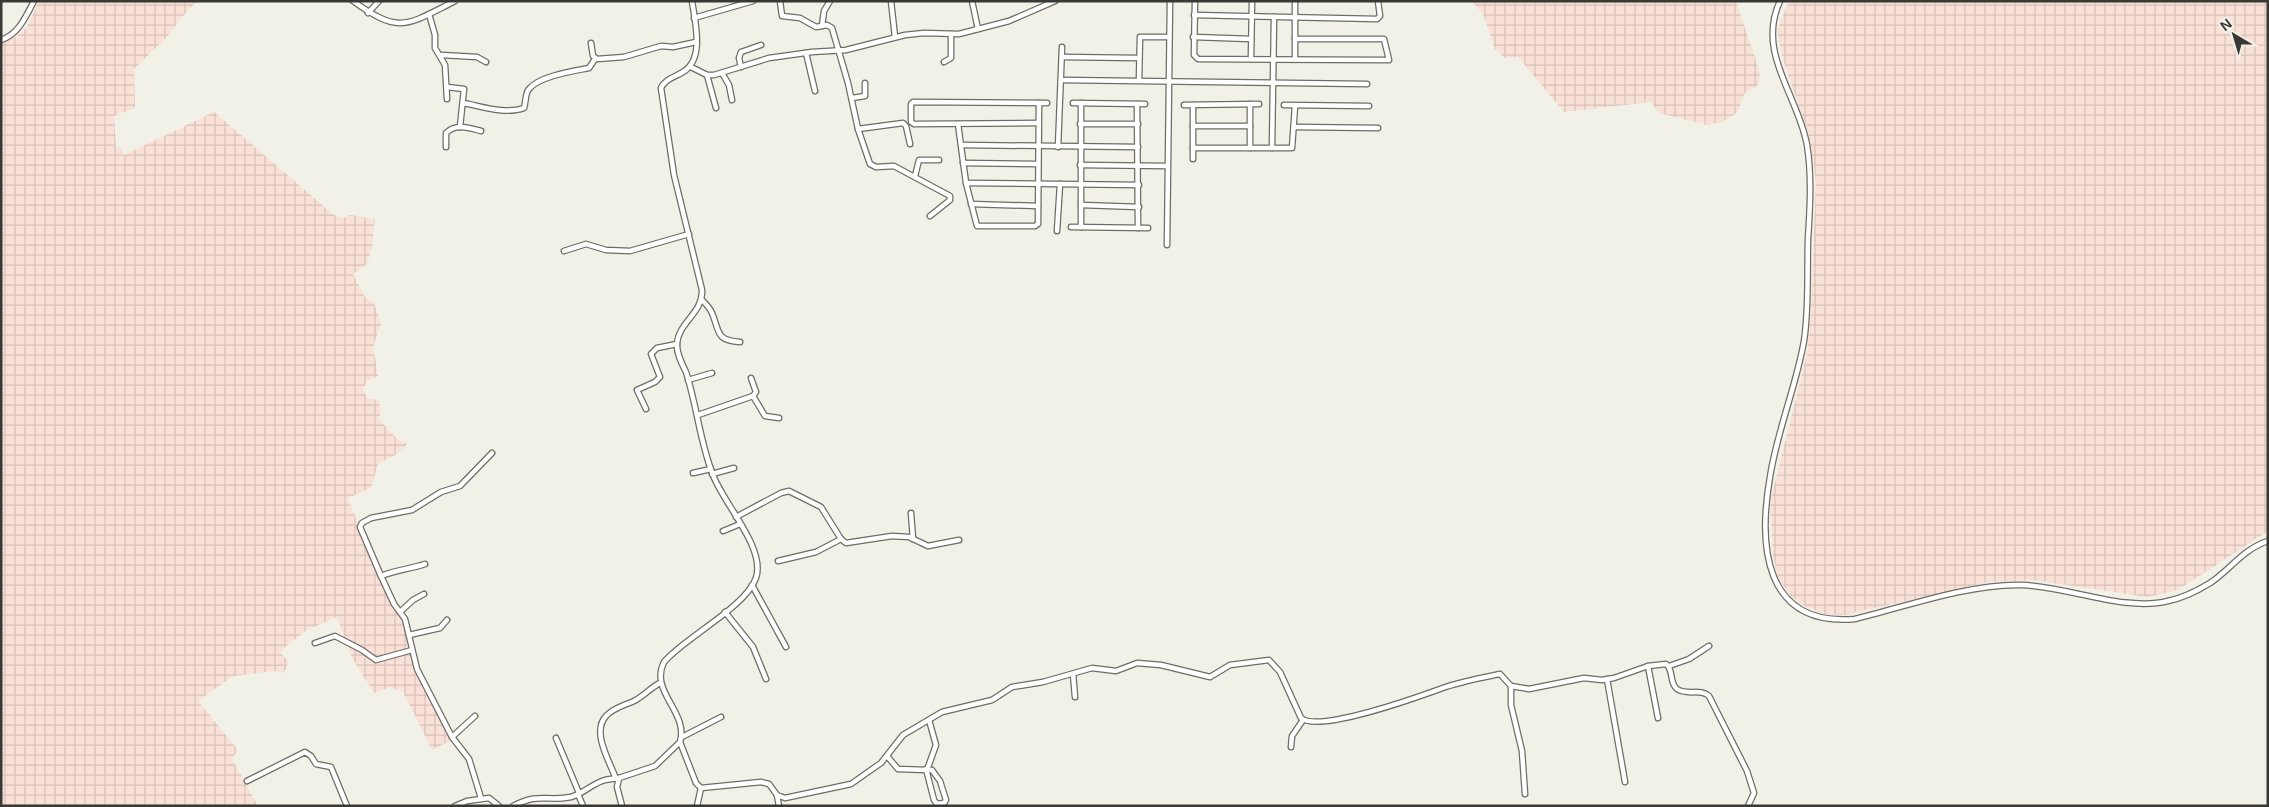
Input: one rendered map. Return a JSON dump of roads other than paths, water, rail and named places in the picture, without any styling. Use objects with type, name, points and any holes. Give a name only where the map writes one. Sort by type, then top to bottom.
[{"type":"street","points":[[1,40],[11,35],[19,27],[34,1]]},
{"type":"street","points":[[353,1],[368,13],[396,24],[429,14],[455,1]]},
{"type":"street","points":[[368,13],[379,1]]},
{"type":"street","points":[[692,1],[696,57],[690,67],[666,81],[661,88],[674,175],[702,290],[702,300],[697,312],[683,329],[677,344],[698,415],[711,471],[719,490],[740,524],[757,559],[757,573],[752,585],[725,612],[667,659],[662,666],[660,683],[676,713],[681,739],[696,783],[701,788]]},
{"type":"street","points":[[694,18],[753,1]]},
{"type":"street","points":[[780,1],[782,16],[802,19],[816,27],[827,25],[832,28],[852,98],[858,129],[870,164],[874,167],[894,166],[951,197],[930,216]]},
{"type":"street","points":[[822,26],[824,11],[830,1]]},
{"type":"street","points":[[891,1],[895,37]]},
{"type":"street","points":[[972,1],[978,29]]},
{"type":"street","points":[[690,67],[707,76],[769,58],[806,53],[838,52],[895,37],[924,33],[958,34],[1009,21],[1055,1]]},
{"type":"street","points":[[1167,245],[1170,1]]},
{"type":"street","points":[[1195,1],[1193,37],[1195,57],[1389,60],[1384,39],[1295,39]]},
{"type":"street","points":[[1250,59],[1252,1]]},
{"type":"street","points":[[1295,1],[1295,59]]},
{"type":"street","points":[[1194,16],[1377,19],[1380,16],[1378,1]]},
{"type":"street","points":[[1780,1],[1771,31],[1774,58],[1796,110],[1807,145],[1810,199],[1804,341],[1770,478],[1766,536],[1770,571],[1780,592],[1802,611],[1833,621],[1855,619],[1985,587],[2023,584],[2146,604],[2167,602],[2190,594],[2211,582],[2244,553],[2268,541]]},
{"type":"street","points":[[429,14],[435,48],[441,55],[445,65],[447,100]]},
{"type":"street","points":[[1272,148],[1274,16]]},
{"type":"street","points":[[944,62],[951,58],[951,34]]},
{"type":"street","points":[[1138,80],[1140,37],[1169,37]]},
{"type":"street","points":[[1193,37],[1251,38]]},
{"type":"street","points":[[595,58],[615,58],[661,46],[673,47],[696,42]]},
{"type":"street","points":[[463,102],[499,109],[519,110],[524,108],[527,90],[532,86],[550,78],[589,68],[595,58],[591,43]]},
{"type":"street","points":[[741,67],[739,58],[741,52],[761,45]]},
{"type":"street","points":[[1058,147],[1062,47]]},
{"type":"street","points":[[806,53],[815,91]]},
{"type":"street","points":[[441,55],[477,56],[486,62]]},
{"type":"street","points":[[1062,57],[1138,58]]},
{"type":"street","points":[[722,73],[729,85],[732,100]]},
{"type":"street","points":[[707,76],[716,108]]},
{"type":"street","points":[[1061,80],[1367,84]]},
{"type":"street","points":[[852,98],[864,96],[865,84]]},
{"type":"street","points":[[447,87],[464,89],[460,127]]},
{"type":"street","points":[[1038,123],[914,124],[911,122],[911,113],[913,102],[1047,103]]},
{"type":"street","points":[[958,124],[966,184],[977,226],[1036,226],[1038,206],[1039,103]]},
{"type":"street","points":[[1074,103],[1145,104]]},
{"type":"street","points":[[1081,103],[1081,227]]},
{"type":"street","points":[[1137,104],[1138,228]]},
{"type":"street","points":[[1250,104],[1250,148]]},
{"type":"street","points":[[1184,105],[1259,104]]},
{"type":"street","points":[[1193,105],[1193,159]]},
{"type":"street","points":[[1284,105],[1369,106]]},
{"type":"street","points":[[1193,148],[1293,148],[1295,106]]},
{"type":"street","points":[[858,129],[903,123],[906,126],[910,144]]},
{"type":"street","points":[[1080,124],[1138,124]]},
{"type":"street","points":[[1193,126],[1250,126]]},
{"type":"street","points":[[446,147],[448,130],[460,127],[481,131]]},
{"type":"street","points":[[1294,127],[1378,128]]},
{"type":"street","points":[[962,145],[1138,147]]},
{"type":"street","points":[[915,176],[919,160],[939,160]]},
{"type":"street","points":[[963,163],[1038,164]]},
{"type":"street","points":[[1080,165],[1168,166]]},
{"type":"street","points":[[966,184],[1139,185]]},
{"type":"street","points":[[1057,231],[1060,184]]},
{"type":"street","points":[[971,204],[1038,206]]},
{"type":"street","points":[[1081,205],[1139,207]]},
{"type":"street","points":[[1071,227],[1148,228]]},
{"type":"street","points":[[564,251],[586,244],[606,250],[630,251],[689,234]]},
{"type":"street","points":[[702,300],[712,313],[716,329],[721,336],[731,341],[740,342]]},
{"type":"street","points":[[646,409],[636,390],[655,382],[660,377],[650,354],[657,348],[677,344]]},
{"type":"street","points":[[688,380],[712,373]]},
{"type":"street","points":[[750,378],[756,392],[754,396],[765,416],[779,418]]},
{"type":"street","points":[[698,415],[754,396]]},
{"type":"street","points":[[481,798],[469,759],[452,737],[417,669],[405,619],[381,576],[360,527],[362,523],[381,516],[412,510],[441,492],[460,486],[492,453]]},
{"type":"street","points":[[693,473],[734,468]]},
{"type":"street","points":[[736,517],[780,493],[789,491],[821,507],[841,539],[850,544],[887,537],[913,539],[928,546],[959,540]]},
{"type":"street","points":[[911,513],[913,539]]},
{"type":"street","points":[[723,531],[740,524]]},
{"type":"street","points":[[778,561],[816,552],[841,539]]},
{"type":"street","points":[[381,576],[402,568],[409,569],[425,564]]},
{"type":"street","points":[[752,585],[786,648]]},
{"type":"street","points":[[400,612],[413,600],[424,594]]},
{"type":"street","points":[[725,612],[753,647],[766,679]]},
{"type":"street","points":[[410,635],[440,628],[447,620]]},
{"type":"street","points":[[315,643],[334,636],[362,650],[372,659],[379,660],[412,650]]},
{"type":"street","points":[[1303,720],[1334,719],[1368,713],[1441,689],[1500,674],[1512,686],[1529,689],[1584,678],[1607,679],[1648,666],[1663,664],[1669,666],[1689,659],[1709,646]]},
{"type":"street","points":[[777,795],[785,798],[851,784],[887,756],[898,739],[949,709],[992,700],[1012,687],[1092,668],[1116,671],[1137,662],[1161,665],[1210,677],[1230,665],[1265,659],[1272,662],[1280,672],[1303,720]]},
{"type":"street","points":[[1648,666],[1658,718]]},
{"type":"street","points":[[1669,666],[1672,682],[1678,689],[1684,692],[1703,692],[1709,696],[1750,778],[1754,793],[1748,806]]},
{"type":"street","points":[[1073,674],[1075,697]]},
{"type":"street","points":[[1607,679],[1625,782]]},
{"type":"street","points":[[622,806],[617,787],[618,778],[600,734],[603,720],[613,710],[638,699],[648,689],[660,683]]},
{"type":"street","points":[[1512,686],[1511,705],[1522,751],[1525,794]]},
{"type":"street","points":[[452,737],[475,716]]},
{"type":"street","points":[[513,806],[529,798],[542,796],[556,799],[578,794],[604,780],[618,778],[655,766],[681,739],[721,717]]},
{"type":"street","points":[[887,756],[898,769],[927,770],[932,770],[938,776],[946,800],[944,803],[937,804],[934,800],[927,770],[936,745],[929,720]]},
{"type":"street","points":[[1291,747],[1292,736],[1303,720]]},
{"type":"street","points":[[556,738],[583,806]]},
{"type":"street","points":[[247,781],[305,752],[311,756],[316,764],[331,768],[347,806]]},
{"type":"street","points":[[701,788],[761,782],[771,785],[777,795],[779,806]]},
{"type":"street","points":[[697,806],[701,788]]},
{"type":"street","points":[[455,806],[481,798],[493,799],[499,806]]}]
